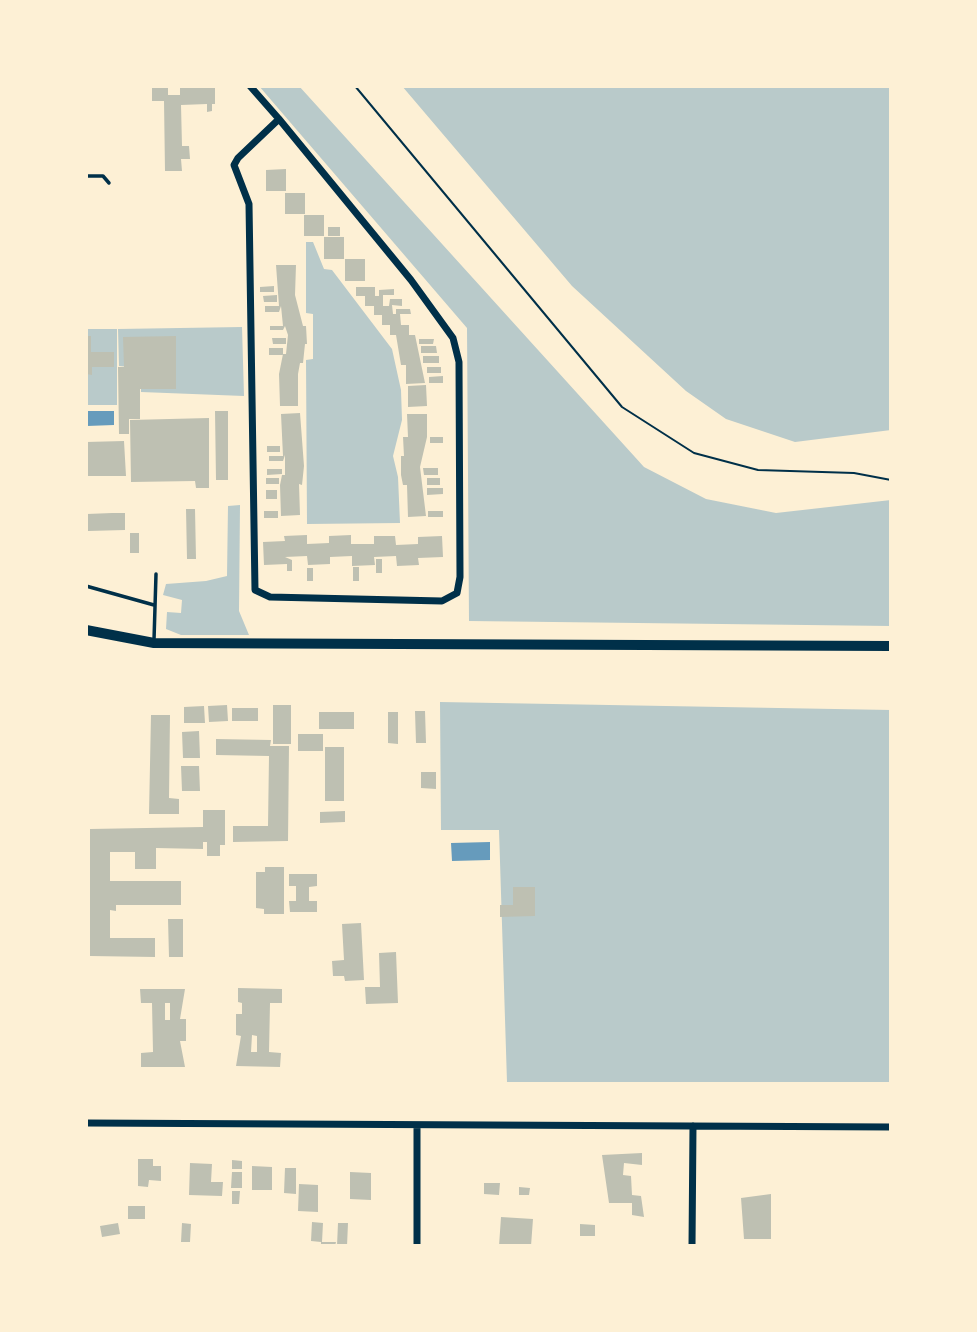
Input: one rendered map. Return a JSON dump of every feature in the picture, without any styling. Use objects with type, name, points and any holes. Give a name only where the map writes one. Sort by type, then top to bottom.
[{"type":"main road","points":[[86,629],[154,643],[891,646]]},
{"type":"street","points":[[250,86],[279,119],[411,280],[453,338],[459,362],[460,578],[457,593],[432,603],[270,597],[261,596],[254,585],[249,204],[234,165],[279,119]]},
{"type":"street","points":[[86,1123],[891,1127]]},
{"type":"street","points":[[417,1125],[417,1246]]},
{"type":"street","points":[[692,1246],[693,1126]]},
{"type":"lane","points":[[86,176],[103,176],[109,183]]},
{"type":"lane","points":[[154,643],[156,574]]},
{"type":"lane","points":[[86,586],[154,605]]},
{"type":"path","points":[[355,86],[622,407],[694,453],[758,470],[854,473],[891,480]]},
{"type":"shaded area","points":[[259,86],[299,86],[644,467],[706,499],[776,513],[891,500],[891,626],[469,621],[467,328]]},
{"type":"shaded area","points":[[402,86],[891,86],[891,430],[795,442],[726,419],[686,391],[572,286]]},
{"type":"shaded area","points":[[306,242],[313,242],[324,269],[332,270],[392,349],[401,390],[402,420],[393,456],[398,477],[400,523],[307,524],[306,360],[313,359],[313,314],[306,313]]},
{"type":"shaded area","points":[[242,327],[244,396],[141,392],[141,381],[130,367],[119,366],[118,329]]},
{"type":"shaded area","points":[[86,329],[117,329],[117,405],[86,405]]},
{"type":"shaded area","points":[[240,505],[239,611],[249,635],[181,635],[166,629],[167,612],[181,613],[182,600],[163,595],[166,584],[206,581],[227,576],[228,506]]},
{"type":"shaded area","points":[[440,702],[891,710],[891,1082],[507,1082],[499,830],[441,830]]},
{"type":"water","points":[[86,411],[114,411],[114,425],[87,426]]},
{"type":"water","points":[[490,842],[490,860],[452,861],[451,843]]},
{"type":"building","points":[[152,86],[168,86],[168,95],[180,95],[180,87],[215,87],[215,104],[212,104],[212,111],[207,112],[207,104],[181,105],[182,146],[189,146],[190,159],[181,159],[182,171],[165,171],[164,101],[152,101]]},
{"type":"building","points":[[286,169],[286,191],[266,191],[266,170]]},
{"type":"building","points":[[285,193],[305,193],[305,214],[285,214]]},
{"type":"building","points":[[304,215],[324,215],[324,236],[304,236]]},
{"type":"building","points":[[328,227],[340,227],[340,236],[328,236]]},
{"type":"building","points":[[324,237],[344,237],[344,259],[324,259]]},
{"type":"building","points":[[345,259],[365,259],[365,281],[345,281]]},
{"type":"building","points":[[276,265],[296,265],[295,295],[303,326],[306,326],[307,344],[298,374],[298,406],[280,406],[279,374],[283,354],[286,354],[288,335],[285,326],[283,330],[270,330],[270,326],[283,326],[281,306],[279,312],[265,312],[265,306],[279,306]]},
{"type":"building","points":[[274,286],[274,292],[260,292],[260,287]]},
{"type":"building","points":[[356,287],[375,287],[375,296],[379,296],[379,290],[394,289],[394,295],[383,295],[383,306],[389,306],[390,299],[402,299],[402,306],[392,305],[393,314],[396,314],[396,309],[410,309],[411,314],[400,314],[401,325],[409,325],[409,335],[415,335],[425,383],[406,384],[406,365],[401,365],[396,335],[390,335],[390,325],[382,325],[382,315],[374,315],[374,306],[365,306],[365,296],[356,296]]},
{"type":"building","points":[[277,295],[277,302],[264,302],[263,296]]},
{"type":"building","points":[[86,336],[91,336],[91,352],[114,352],[114,367],[92,367],[92,375],[86,374]]},
{"type":"building","points":[[176,336],[176,389],[140,389],[140,419],[129,419],[129,434],[119,434],[118,367],[124,367],[123,337]]},
{"type":"building","points":[[272,338],[286,338],[286,344],[273,344]]},
{"type":"building","points":[[419,339],[434,339],[433,344],[419,344]]},
{"type":"building","points":[[421,346],[436,346],[437,353],[421,353]]},
{"type":"building","points":[[269,348],[283,348],[283,355],[269,355]]},
{"type":"building","points":[[423,356],[439,356],[439,363],[423,363]]},
{"type":"building","points":[[427,367],[441,367],[441,373],[427,373]]},
{"type":"building","points":[[443,376],[443,383],[429,383],[429,377]]},
{"type":"building","points":[[426,385],[427,406],[408,407],[408,386]]},
{"type":"building","points":[[215,411],[228,411],[228,480],[216,480]]},
{"type":"building","points":[[300,413],[304,466],[302,485],[299,484],[300,515],[281,516],[280,485],[282,475],[285,475],[285,455],[283,461],[269,461],[269,456],[283,456],[281,414]]},
{"type":"building","points":[[407,414],[427,414],[427,437],[420,467],[426,516],[408,517],[407,485],[403,485],[401,475],[403,437],[408,437]]},
{"type":"building","points":[[209,418],[209,488],[196,488],[195,481],[131,482],[130,420]]},
{"type":"building","points":[[430,437],[443,437],[443,443],[430,443]]},
{"type":"building","points":[[124,441],[126,476],[86,476],[86,442]]},
{"type":"building","points":[[267,446],[280,446],[280,452],[267,452]]},
{"type":"building","points":[[423,468],[438,468],[438,475],[424,475]]},
{"type":"building","points":[[267,469],[282,469],[282,474],[267,475]]},
{"type":"building","points":[[266,478],[279,478],[279,484],[266,484]]},
{"type":"building","points":[[427,478],[440,478],[440,485],[427,485]]},
{"type":"building","points":[[427,488],[443,488],[443,494],[427,495]]},
{"type":"building","points":[[266,490],[277,490],[277,499],[266,499]]},
{"type":"building","points":[[186,509],[195,509],[196,559],[187,559]]},
{"type":"building","points":[[264,511],[278,511],[278,518],[264,518]]},
{"type":"building","points":[[428,511],[443,511],[443,517],[428,517]]},
{"type":"building","points":[[125,513],[125,530],[88,531],[87,514]]},
{"type":"building","points":[[130,533],[139,533],[139,553],[130,553]]},
{"type":"building","points":[[307,535],[307,544],[329,543],[329,536],[351,535],[351,544],[374,544],[374,536],[395,536],[396,545],[418,544],[418,537],[442,536],[443,557],[418,558],[419,565],[397,566],[396,556],[374,557],[375,565],[352,566],[352,556],[330,557],[330,564],[308,565],[307,556],[285,557],[292,560],[292,571],[287,571],[287,564],[264,565],[263,542],[285,541],[284,536]]},
{"type":"building","points":[[376,559],[382,559],[382,573],[376,573]]},
{"type":"building","points":[[353,567],[359,567],[359,581],[353,581]]},
{"type":"building","points":[[307,568],[313,568],[313,581],[307,581]]},
{"type":"building","points":[[227,705],[228,721],[209,722],[208,706]]},
{"type":"building","points":[[273,705],[291,705],[291,744],[273,744]]},
{"type":"building","points":[[204,706],[205,723],[184,723],[184,707]]},
{"type":"building","points":[[232,708],[258,708],[258,721],[232,721]]},
{"type":"building","points":[[415,711],[425,711],[426,743],[416,743]]},
{"type":"building","points":[[319,712],[354,712],[354,729],[319,729]]},
{"type":"building","points":[[388,712],[398,712],[398,744],[388,743]]},
{"type":"building","points":[[151,715],[170,715],[169,798],[179,799],[179,814],[149,814]]},
{"type":"building","points":[[199,731],[200,758],[183,758],[182,732]]},
{"type":"building","points":[[298,734],[323,734],[323,751],[298,751]]},
{"type":"building","points":[[216,739],[271,740],[270,746],[289,746],[288,841],[233,842],[233,826],[268,826],[269,756],[216,755]]},
{"type":"building","points":[[325,747],[344,747],[344,801],[325,801]]},
{"type":"building","points":[[181,766],[199,766],[200,791],[182,791]]},
{"type":"building","points":[[421,772],[436,772],[436,789],[421,788]]},
{"type":"building","points":[[203,810],[225,810],[225,845],[220,845],[220,856],[207,856],[207,842],[203,842],[203,849],[156,848],[156,869],[135,869],[135,852],[110,852],[110,881],[181,881],[181,905],[116,905],[116,911],[110,910],[110,938],[155,938],[155,957],[90,956],[90,829],[203,827]]},
{"type":"building","points":[[345,811],[345,822],[320,823],[320,812]]},
{"type":"building","points":[[265,867],[284,867],[284,914],[264,914],[264,909],[256,908],[256,872],[265,872]]},
{"type":"building","points":[[289,874],[317,874],[317,886],[309,887],[309,901],[317,901],[317,912],[290,912],[289,901],[296,901],[296,886],[289,886]]},
{"type":"building","points":[[513,887],[535,887],[535,916],[500,917],[500,905],[513,905]]},
{"type":"building","points":[[168,919],[183,919],[183,957],[169,957]]},
{"type":"building","points":[[361,923],[364,980],[345,981],[344,976],[333,976],[332,961],[344,960],[342,924]]},
{"type":"building","points":[[396,952],[398,1003],[366,1004],[365,987],[380,987],[379,953]]},
{"type":"building","points":[[238,988],[282,989],[282,1003],[270,1003],[269,1052],[281,1053],[280,1067],[236,1066],[241,1036],[236,1035],[236,1014],[242,1014],[242,1003],[238,1002]],"holes":[[[252,1035],[257,1036],[257,1052],[251,1052]]]},
{"type":"building","points":[[140,989],[185,989],[180,1019],[186,1019],[186,1041],[180,1041],[185,1067],[141,1067],[141,1053],[153,1052],[152,1003],[141,1003]],"holes":[[[165,1003],[170,1003],[170,1020],[165,1020]]]},
{"type":"building","points":[[642,1153],[642,1165],[624,1163],[623,1175],[631,1176],[632,1195],[641,1196],[644,1217],[632,1215],[632,1203],[609,1203],[602,1155]]},
{"type":"building","points":[[138,1159],[153,1159],[153,1166],[161,1166],[161,1181],[149,1180],[148,1187],[138,1186]]},
{"type":"building","points":[[232,1160],[242,1161],[242,1169],[232,1169]]},
{"type":"building","points":[[190,1163],[212,1164],[211,1182],[223,1182],[222,1196],[189,1195]]},
{"type":"building","points":[[252,1166],[272,1167],[272,1190],[252,1190]]},
{"type":"building","points":[[285,1168],[296,1168],[296,1194],[284,1193]]},
{"type":"building","points":[[232,1172],[242,1172],[242,1188],[231,1188]]},
{"type":"building","points":[[350,1172],[371,1173],[371,1200],[350,1199]]},
{"type":"building","points":[[484,1183],[500,1183],[499,1195],[484,1194]]},
{"type":"building","points":[[299,1184],[318,1185],[318,1212],[298,1211]]},
{"type":"building","points":[[519,1187],[530,1188],[529,1195],[519,1195]]},
{"type":"building","points":[[232,1191],[240,1191],[239,1204],[232,1204]]},
{"type":"building","points":[[771,1194],[771,1239],[744,1239],[741,1198]]},
{"type":"building","points":[[128,1206],[145,1206],[145,1219],[128,1219]]},
{"type":"building","points":[[501,1217],[533,1219],[531,1246],[499,1246]]},
{"type":"building","points":[[312,1222],[323,1223],[322,1242],[336,1242],[335,1246],[321,1246],[321,1242],[311,1241]]},
{"type":"building","points":[[118,1223],[120,1234],[102,1237],[100,1226]]},
{"type":"building","points":[[182,1223],[191,1224],[190,1242],[181,1242]]},
{"type":"building","points":[[338,1223],[348,1223],[347,1246],[337,1246]]},
{"type":"building","points":[[580,1224],[595,1225],[595,1236],[580,1236]]}]
